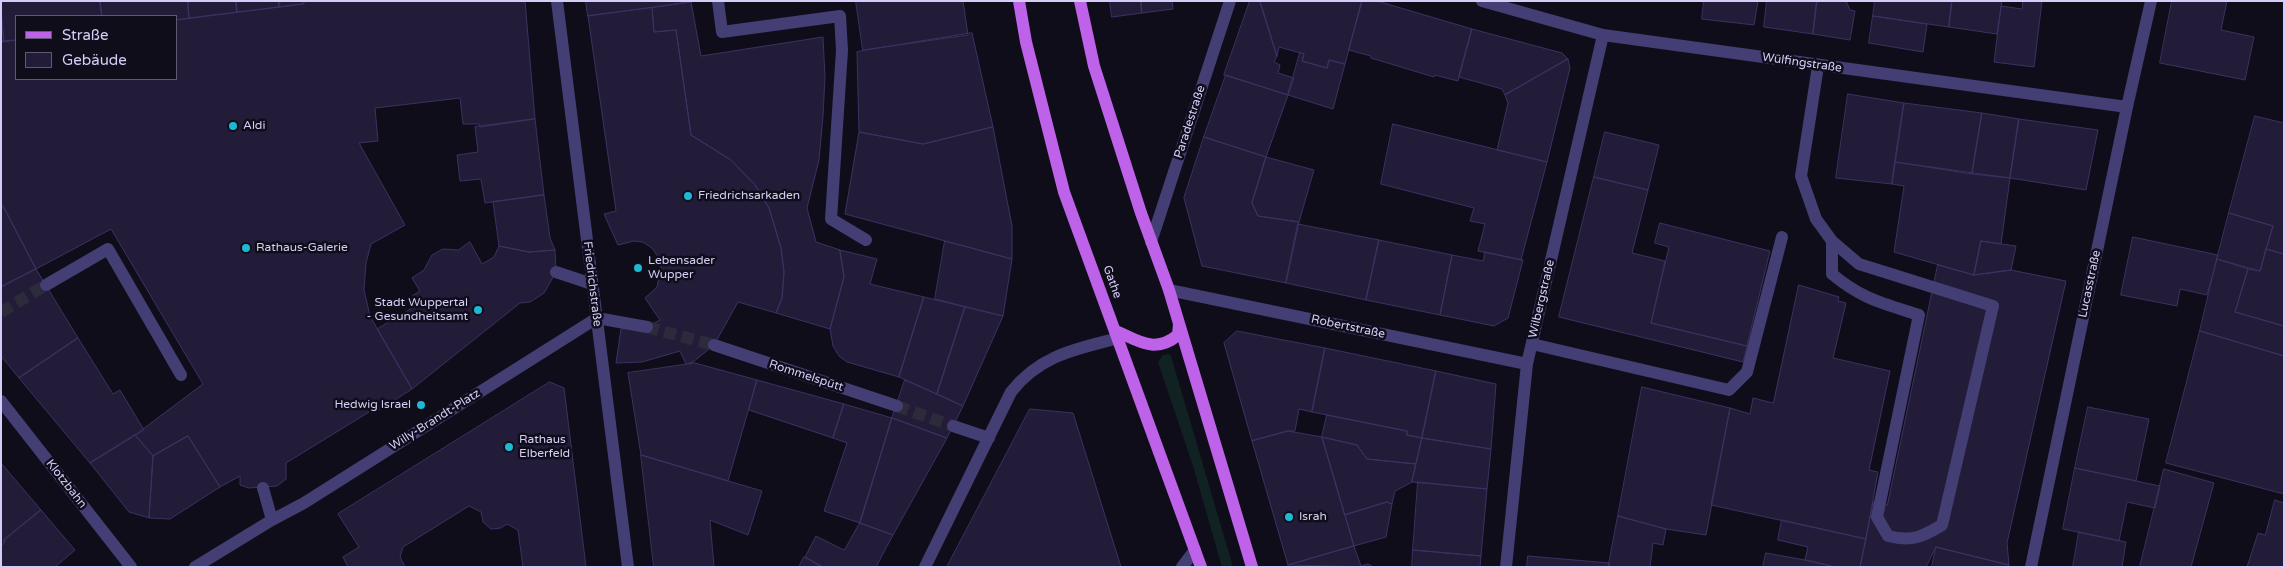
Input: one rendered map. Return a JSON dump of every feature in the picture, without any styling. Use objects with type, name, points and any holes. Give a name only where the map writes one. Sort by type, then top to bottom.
[{"type":"main road","name":"Gathe","points":[[1019,1],[1026,42],[1064,192],[1201,567]]},
{"type":"main road","points":[[1080,1],[1094,66],[1151,242],[1169,290],[1252,567]]},
{"type":"main road","points":[[1117,334],[1156,346],[1168,344],[1178,335],[1179,323]]},
{"type":"street","name":"Friedrichstraße","points":[[557,1],[628,567]]},
{"type":"street","points":[[718,1],[722,32],[840,16],[841,59],[831,219],[866,240]]},
{"type":"street","name":"Paradestraße","points":[[1151,242],[1230,1]]},
{"type":"street","name":"Wülfingstraße","points":[[1482,1],[1603,35],[2127,108]]},
{"type":"street","name":"Lucasstraße","points":[[2030,567],[2151,1]]},
{"type":"street","name":"Wilbergstraße","points":[[1506,567],[1527,364],[1603,35]]},
{"type":"street","points":[[1818,66],[1801,176],[1816,219],[1832,241],[1859,264],[1993,306],[1942,525],[1927,534],[1906,540],[1888,536],[1877,517],[1919,315],[1867,298],[1850,289],[1832,274],[1832,241]]},
{"type":"street","points":[[1532,344],[1729,390],[1746,372],[1782,238]]},
{"type":"street","points":[[46,285],[108,249],[182,375]]},
{"type":"street","points":[[556,272],[592,284]]},
{"type":"street","name":"Robertstraße","points":[[1169,290],[1527,364]]},
{"type":"street","points":[[597,318],[647,327]]},
{"type":"street","name":"Willy-Brandt-Platz","points":[[195,567],[272,520],[304,503],[597,318]]},
{"type":"street","points":[[926,567],[1011,392],[1030,372],[1059,354],[1117,334]]},
{"type":"street","name":"Rommelspütt","points":[[714,345],[897,406]]},
{"type":"street","name":"Klotzbahn","points":[[1,401],[131,567]]},
{"type":"street","points":[[953,426],[989,438]]},
{"type":"street","points":[[263,488],[272,520]]},
{"type":"street","points":[[1182,567],[1195,550]]},
{"type":"shaded area","points":[[1169,354],[1233,567],[1222,567],[1193,466],[1158,362],[1163,355]]},
{"type":"building","points":[[1,1],[100,1],[102,15],[15,15],[15,40],[4,42]]},
{"type":"building","points":[[100,1],[188,1],[189,18],[178,20],[178,15],[102,15]]},
{"type":"building","points":[[188,1],[236,1],[237,12],[189,18]]},
{"type":"building","points":[[236,1],[279,1],[279,7],[237,12]]},
{"type":"building","points":[[279,1],[305,1],[303,4],[279,7]]},
{"type":"building","name":"Rathaus-Galerie","points":[[305,1],[525,1],[535,119],[480,127],[479,124],[463,124],[460,98],[375,108],[378,141],[359,143],[405,225],[371,244],[366,263],[364,290],[370,316],[412,389],[379,410],[377,407],[286,463],[286,479],[277,486],[249,488],[240,485],[240,476],[220,487],[188,436],[153,456],[135,435],[203,384],[111,229],[36,269],[3,206],[1,207],[1,41],[15,40],[15,80],[178,80],[178,20],[303,4]]},
{"type":"building","points":[[586,1],[691,1],[691,2],[588,16]]},
{"type":"building","points":[[856,1],[963,1],[968,35],[863,50]]},
{"type":"building","points":[[1110,1],[1141,1],[1142,13],[1112,17]]},
{"type":"building","points":[[1141,1],[1172,1],[1173,9],[1142,13]]},
{"type":"building","points":[[1250,1],[1260,1],[1277,56],[1274,62],[1280,65],[1278,73],[1294,78],[1288,95],[1224,75]]},
{"type":"building","points":[[1260,1],[1362,1],[1345,64],[1329,60],[1327,68],[1302,61],[1304,54],[1279,47],[1277,56]]},
{"type":"building","points":[[1362,1],[1377,1],[1472,29],[1458,81],[1435,75],[1434,77],[1349,50]]},
{"type":"building","points":[[1704,1],[1758,1],[1754,25],[1702,19]]},
{"type":"building","points":[[1767,1],[1817,1],[1813,34],[1764,27]]},
{"type":"building","points":[[1817,1],[1846,1],[1850,10],[1855,11],[1850,40],[1813,34]]},
{"type":"building","points":[[1875,1],[1952,1],[1949,27],[1873,16]]},
{"type":"building","points":[[1952,1],[2002,1],[1997,34],[1949,27]]},
{"type":"building","points":[[2023,1],[2042,1],[2034,67],[1994,62],[2001,6],[2022,9]]},
{"type":"building","points":[[2172,1],[2227,1],[2221,30],[2254,37],[2245,80],[2160,63]]},
{"type":"building","points":[[691,2],[701,56],[823,37],[825,77],[819,160],[807,208],[816,242],[840,250],[844,277],[830,329],[776,313],[782,298],[784,272],[781,248],[769,208],[755,185],[731,160],[691,135],[676,30],[654,32],[652,8]]},
{"type":"building","name":"Friedrichsarkaden","points":[[652,8],[654,32],[676,30],[691,135],[731,160],[755,185],[769,208],[781,248],[784,272],[782,298],[776,313],[738,302],[714,345],[693,362],[686,364],[680,351],[642,362],[616,363],[621,329],[647,327],[660,320],[645,298],[657,287],[661,267],[658,257],[652,248],[643,242],[634,241],[618,245],[604,214],[616,211],[588,16]]},
{"type":"building","points":[[1,9],[4,42],[1,41]]},
{"type":"building","points":[[1873,16],[1927,24],[1923,52],[1869,43]]},
{"type":"building","points":[[1472,29],[1562,53],[1568,59],[1505,95],[1502,89],[1459,77]]},
{"type":"building","points":[[972,33],[993,127],[923,144],[859,132],[857,52]]},
{"type":"building","points":[[1300,53],[1304,54],[1302,61],[1327,68],[1329,60],[1345,64],[1333,109],[1288,95]]},
{"type":"building","points":[[1568,59],[1570,68],[1547,162],[1497,150],[1508,103],[1505,95]]},
{"type":"building","points":[[1226,75],[1288,95],[1266,157],[1204,137]]},
{"type":"building","points":[[1848,94],[1904,103],[1892,184],[1836,178]]},
{"type":"building","points":[[1904,103],[1982,113],[1972,174],[1895,162]]},
{"type":"building","points":[[1982,113],[2019,119],[2010,178],[1972,174]]},
{"type":"building","points":[[2255,116],[2284,123],[2284,254],[2266,249],[2273,226],[2229,213]]},
{"type":"building","points":[[535,119],[544,195],[485,203],[481,179],[460,181],[457,155],[478,152],[475,127]]},
{"type":"building","points":[[2019,119],[2098,130],[2086,190],[2010,178]]},
{"type":"building","points":[[1393,124],[1547,162],[1521,260],[1478,251],[1485,224],[1470,221],[1474,208],[1381,184]]},
{"type":"building","points":[[993,127],[1012,226],[1012,259],[845,214],[859,132],[923,144]]},
{"type":"building","points":[[1605,132],[1659,145],[1648,190],[1594,177]]},
{"type":"building","points":[[1204,137],[1266,157],[1252,203],[1258,216],[1299,222],[1286,283],[1202,266],[1184,198]]},
{"type":"building","points":[[1266,157],[1314,170],[1299,222],[1258,216],[1252,203]]},
{"type":"building","points":[[1895,162],[2010,178],[2001,244],[1981,241],[1974,275],[1894,252],[1904,186],[1892,184]]},
{"type":"building","points":[[1594,177],[1648,190],[1632,253],[1665,261],[1651,323],[1747,346],[1743,362],[1559,317]]},
{"type":"building","points":[[544,195],[550,238],[555,250],[529,252],[499,246],[493,202]]},
{"type":"building","points":[[3,206],[36,269],[1,287],[1,207]]},
{"type":"building","points":[[2229,213],[2273,226],[2260,271],[2217,259]]},
{"type":"building","points":[[1660,223],[1770,251],[1747,346],[1651,323],[1669,247],[1655,243]]},
{"type":"building","points":[[1298,224],[1379,240],[1366,300],[1286,283]]},
{"type":"building","points":[[2133,237],[2218,255],[2207,295],[2180,289],[2177,306],[2121,295]]},
{"type":"building","points":[[1379,240],[1452,255],[1440,315],[1366,300]]},
{"type":"building","points":[[945,241],[1012,259],[1003,316],[935,299]]},
{"type":"building","points":[[1981,241],[2016,246],[2011,270],[1974,275]]},
{"type":"building","points":[[470,242],[482,264],[494,257],[499,246],[529,252],[555,250],[556,272],[544,293],[530,302],[520,303],[412,389],[377,329],[417,305],[412,296],[420,291],[412,278],[424,270],[432,255],[443,249],[458,250]]},
{"type":"building","points":[[2266,249],[2284,254],[2284,326],[2235,312],[2248,269],[2260,271]]},
{"type":"building","points":[[840,250],[877,259],[870,284],[924,297],[899,377],[847,362],[839,356],[833,346],[830,329],[844,277]]},
{"type":"building","points":[[1485,252],[1523,260],[1508,318],[1494,326],[1440,315],[1452,255],[1483,261]]},
{"type":"building","points":[[2217,259],[2248,269],[2235,312],[2284,326],[2284,356],[2200,331]]},
{"type":"building","points":[[1938,265],[1974,275],[2011,270],[2066,281],[2007,543],[2009,565],[1936,547],[1926,567],[1860,567],[1873,502],[1887,505]]},
{"type":"building","points":[[36,269],[78,338],[19,378],[1,356],[1,287]]},
{"type":"building","points":[[1799,285],[1839,297],[1838,301],[1846,303],[1833,358],[1890,371],[1869,470],[1878,472],[1866,539],[1711,505],[1730,408],[1750,414],[1753,398],[1773,403]]},
{"type":"building","points":[[924,297],[965,307],[937,394],[899,377]]},
{"type":"building","points":[[965,307],[1003,316],[963,406],[937,394]]},
{"type":"building","points":[[1237,331],[1325,348],[1312,412],[1299,409],[1295,431],[1288,431],[1252,441],[1224,343]]},
{"type":"building","points":[[2200,331],[2284,356],[2284,494],[2166,463]]},
{"type":"building","points":[[78,338],[113,394],[120,390],[144,430],[90,463],[19,378]]},
{"type":"building","points":[[1325,348],[1436,371],[1422,438],[1407,435],[1407,431],[1312,412]]},
{"type":"building","points":[[695,363],[757,380],[728,481],[641,455],[628,373]]},
{"type":"building","points":[[1436,371],[1496,384],[1491,449],[1422,438]]},
{"type":"building","points":[[757,380],[844,404],[833,438],[749,410]]},
{"type":"building","points":[[905,380],[963,406],[947,438],[892,418]]},
{"type":"building","name":"Rathaus Elberfeld","points":[[550,382],[564,388],[586,567],[523,567],[518,530],[507,524],[501,528],[491,529],[483,522],[481,512],[469,506],[403,547],[400,557],[405,567],[348,567],[343,557],[359,547],[338,514]]},
{"type":"building","points":[[1642,387],[1730,408],[1706,535],[1666,529],[1618,516]]},
{"type":"building","points":[[844,404],[892,418],[860,523],[824,511],[847,443],[833,438]]},
{"type":"building","points":[[2088,407],[2149,419],[2136,481],[2075,468]]},
{"type":"building","points":[[1030,409],[1073,413],[1121,567],[947,567]]},
{"type":"building","points":[[1327,415],[1407,431],[1407,435],[1422,438],[1416,464],[1367,459],[1357,445],[1322,437]]},
{"type":"building","points":[[892,418],[947,438],[893,535],[860,523]]},
{"type":"building","points":[[1288,431],[1322,437],[1354,546],[1288,565],[1252,441]]},
{"type":"building","points":[[135,435],[153,456],[149,518],[129,512],[90,463]]},
{"type":"building","points":[[188,436],[220,487],[170,519],[149,518],[153,456]]},
{"type":"building","points":[[1322,437],[1357,445],[1367,459],[1416,464],[1412,482],[1395,491],[1392,504],[1387,502],[1345,515]]},
{"type":"building","points":[[1422,438],[1491,449],[1487,489],[1412,482]]},
{"type":"building","points":[[641,455],[762,491],[748,535],[710,520],[714,567],[654,567]]},
{"type":"building","points":[[1,463],[41,510],[4,540],[5,542],[1,546]]},
{"type":"building","points":[[2075,468],[2160,486],[2155,508],[2127,502],[2119,541],[2063,529]]},
{"type":"building","points":[[2164,469],[2214,483],[2191,567],[2140,567]]},
{"type":"building","points":[[1418,482],[1487,489],[1481,556],[1413,550]]},
{"type":"building","points":[[2275,500],[2284,503],[2284,567],[2247,567],[2258,533],[2265,535]]},
{"type":"building","points":[[1387,502],[1392,504],[1386,537],[1354,546],[1345,515]]},
{"type":"building","points":[[41,510],[75,550],[55,567],[1,567],[1,546],[5,542],[4,540]]},
{"type":"building","points":[[1618,516],[1666,529],[1663,545],[1653,543],[1650,567],[1611,567],[1609,563]]},
{"type":"building","points":[[1782,520],[1866,539],[1860,567],[1836,567],[1805,560],[1808,547],[1778,540]]},
{"type":"building","points":[[860,523],[893,535],[876,567],[823,567],[805,557],[816,536],[844,550]]},
{"type":"building","points":[[2079,532],[2126,542],[2122,567],[2073,567]]},
{"type":"building","points":[[1354,546],[1361,566],[1368,564],[1373,567],[1288,565]]},
{"type":"building","points":[[1936,547],[2009,565],[2008,567],[1932,567]]},
{"type":"building","points":[[1413,550],[1481,556],[1480,567],[1412,567]]},
{"type":"building","points":[[1766,553],[1805,560],[1836,567],[1763,567]]},
{"type":"building","points":[[1528,556],[1609,563],[1608,567],[1527,567]]},
{"type":"building","points":[[804,557],[822,567],[799,567]]},
{"type":"tunnel","points":[[1,312],[46,285]]},
{"type":"tunnel","points":[[647,327],[714,345]]},
{"type":"tunnel","points":[[897,406],[953,426]]},
{"type":"place","name":"Aldi","points":[[233,126]]},
{"type":"place","name":"Friedrichsarkaden","points":[[688,196]]},
{"type":"place","name":"Rathaus-Galerie","points":[[246,248]]},
{"type":"place","name":"Lebensader Wupper","points":[[638,268]]},
{"type":"place","name":"Stadt Wuppertal - Gesundheitsamt","points":[[478,310]]},
{"type":"place","name":"Hedwig Israel","points":[[421,405]]},
{"type":"place","name":"Rathaus Elberfeld","points":[[509,447]]},
{"type":"place","name":"Israh","points":[[1289,517]]}]
